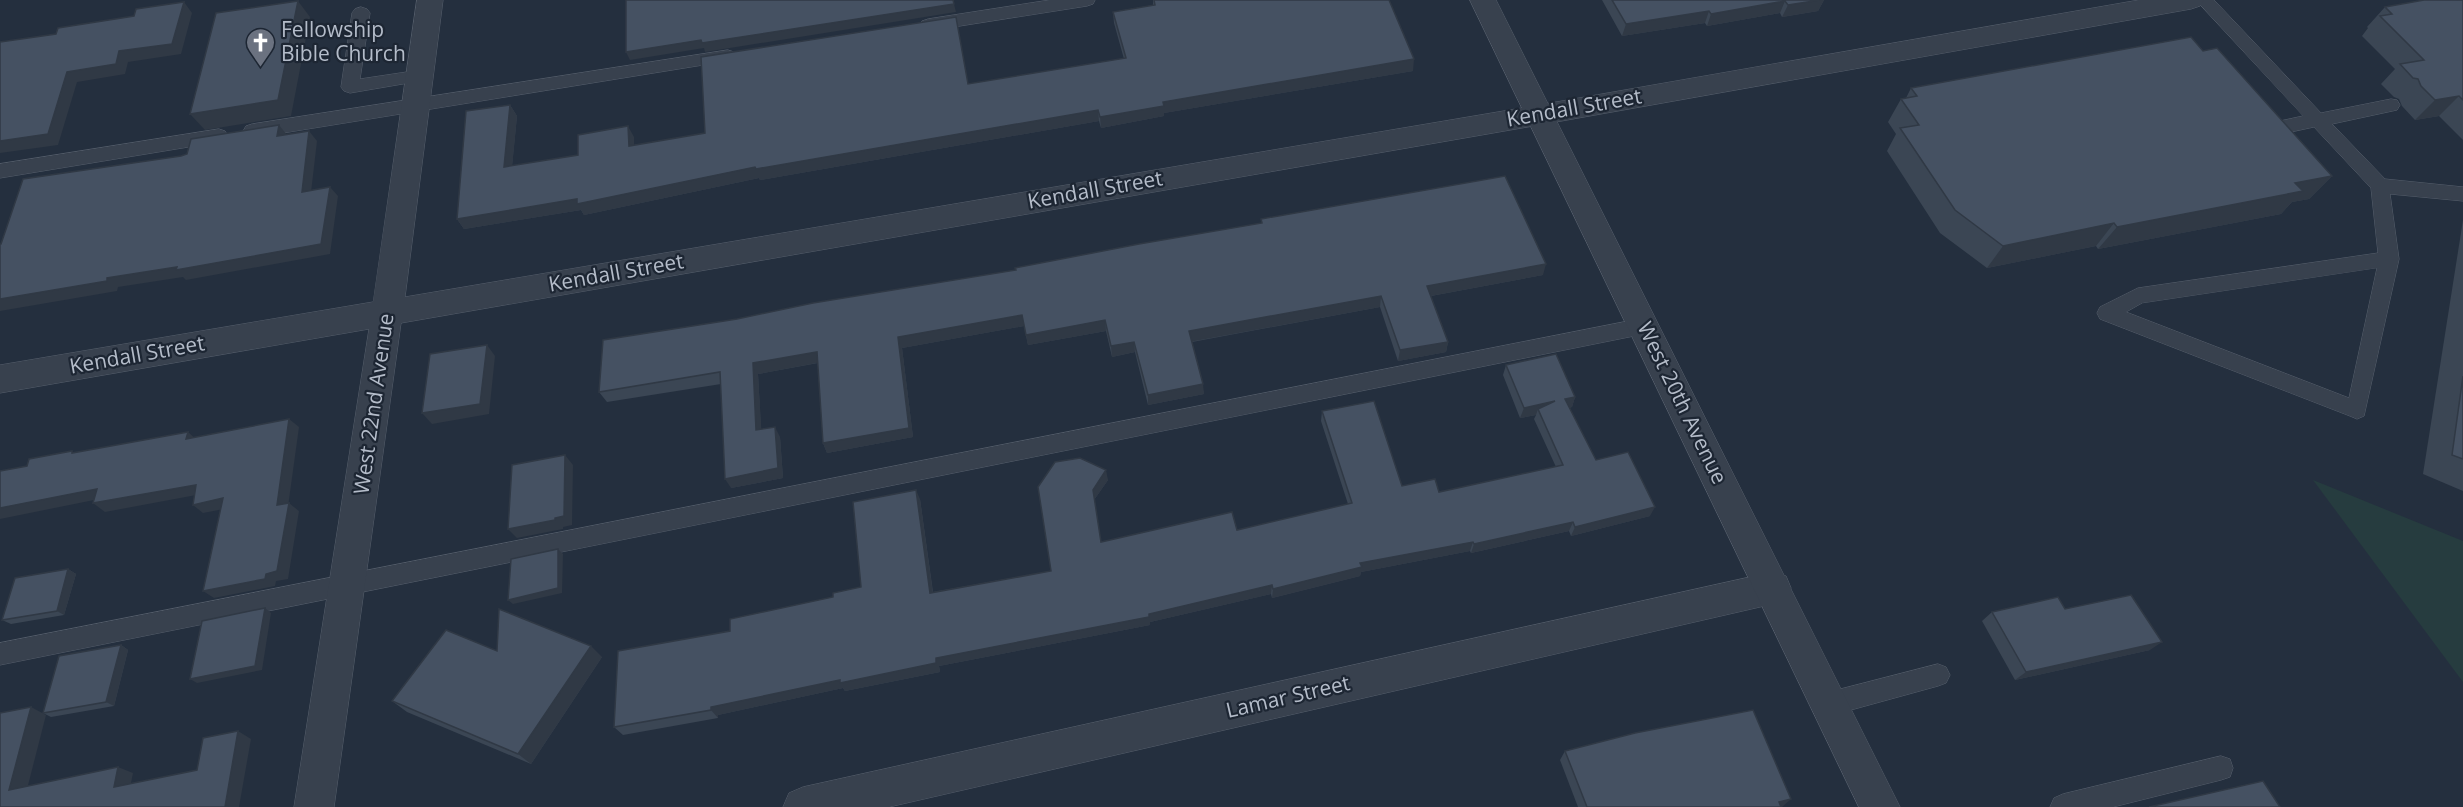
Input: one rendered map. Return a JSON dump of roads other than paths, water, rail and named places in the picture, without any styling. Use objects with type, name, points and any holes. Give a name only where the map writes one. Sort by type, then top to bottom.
[{"type":"street","name":"West 22nd Avenue","points":[[314,807],[387,312],[430,0]]},
{"type":"street","name":"West 20th Avenue","points":[[1483,0],[1880,807]]},
{"type":"street","name":"Kendall Street","points":[[0,379],[1539,115],[2190,0]]},
{"type":"street","name":"Lamar Street","points":[[802,807],[1773,588]]},
{"type":"lane","points":[[910,28],[1087,0]]},
{"type":"lane","points":[[2204,0],[2380,186],[2389,259],[2357,410],[2107,313],[2138,296],[2389,259]]},
{"type":"lane","points":[[361,13],[350,87],[417,91]]},
{"type":"lane","points":[[0,171],[417,91],[745,54]]},
{"type":"lane","points":[[2263,131],[2391,105]]},
{"type":"lane","points":[[2380,186],[2463,194]]},
{"type":"lane","points":[[0,654],[1644,326]]},
{"type":"lane","points":[[1829,704],[1938,675]]},
{"type":"lane","points":[[2062,807],[2221,768]]},
{"type":"place","name":"Fellowship Bible Church","points":[[260,68]]}]
